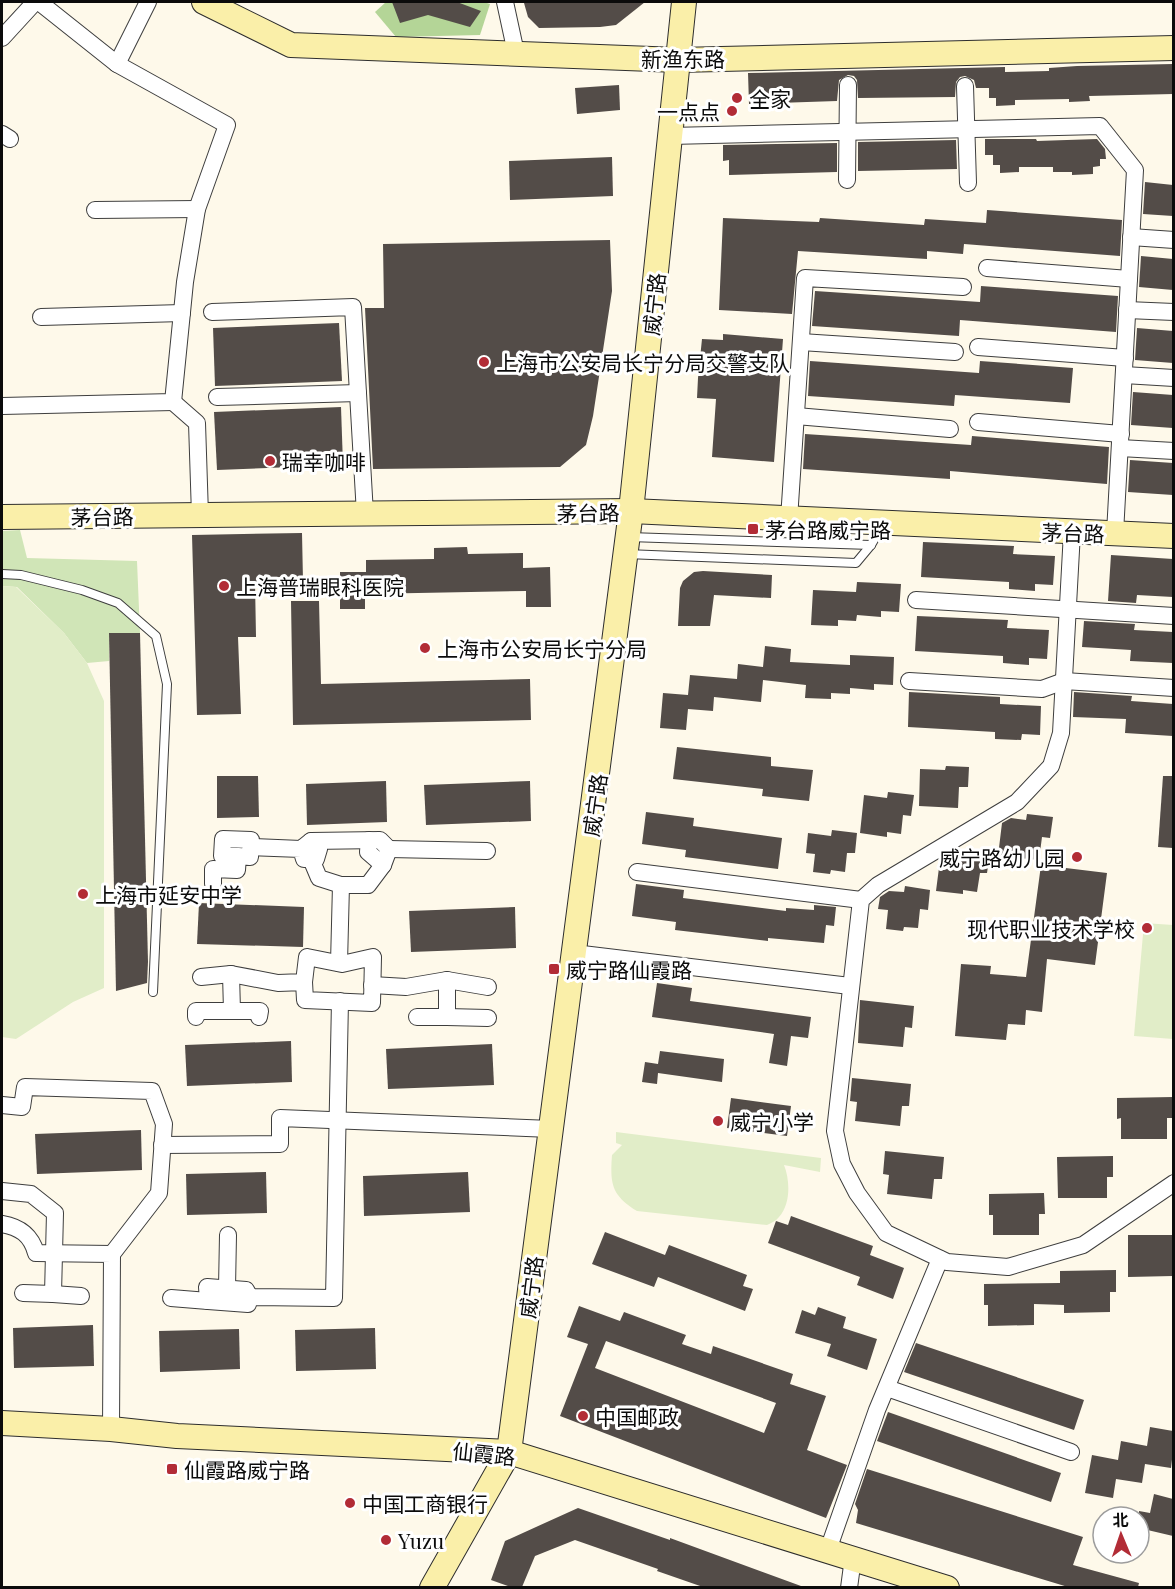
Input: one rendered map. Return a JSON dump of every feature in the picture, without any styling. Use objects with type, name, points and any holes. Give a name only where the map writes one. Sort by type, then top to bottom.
[{"type":"main road","name":"新渔东路","points":[[204,2],[291,45],[678,60],[1173,48]]},
{"type":"main road","name":"威宁路","points":[[432,1587],[509,1452],[627,545],[684,2]]},
{"type":"main road","name":"茅台路","points":[[2,517],[631,511],[1173,536]]},
{"type":"main road","name":"仙霞路","points":[[2,1423],[111,1429],[177,1436],[509,1452],[947,1587]]},
{"type":"street","points":[[2,38],[37,2],[117,64],[227,125],[196,209],[173,402]]},
{"type":"street","points":[[117,64],[148,2]]},
{"type":"street","points":[[505,2],[516,53]]},
{"type":"street","points":[[847,180],[848,85]]},
{"type":"street","points":[[965,86],[968,183]]},
{"type":"street","points":[[670,136],[1100,126],[1135,170],[1115,534]]},
{"type":"street","points":[[95,210],[196,209]]},
{"type":"street","points":[[1131,237],[1173,240]]},
{"type":"street","points":[[987,268],[1129,279]]},
{"type":"street","points":[[789,519],[805,278],[963,287]]},
{"type":"street","points":[[212,312],[353,306],[365,514]]},
{"type":"street","points":[[1127,310],[1173,312]]},
{"type":"street","points":[[41,317],[182,313]]},
{"type":"street","points":[[801,342],[955,352]]},
{"type":"street","points":[[978,346],[1124,367],[1173,378]]},
{"type":"street","points":[[217,397],[358,393]]},
{"type":"street","points":[[2,406],[173,402],[197,423],[200,515]]},
{"type":"street","points":[[796,416],[950,429]]},
{"type":"street","points":[[978,423],[1120,441],[1173,451]]},
{"type":"street","points":[[1072,532],[1061,733],[1051,766],[1017,802],[878,885],[861,900],[834,1131],[842,1164],[857,1193],[886,1233],[947,1262],[1008,1267],[1083,1245],[1173,1183]]},
{"type":"street","points":[[916,600],[1173,616]]},
{"type":"street","points":[[909,681],[1042,689],[1064,681],[1173,688]]},
{"type":"street","points":[[213,884],[213,868],[237,870],[244,852],[308,850],[369,840],[368,852],[386,857],[487,850]]},
{"type":"street","points":[[308,850],[319,878],[341,885],[368,885],[386,857]]},
{"type":"street","points":[[637,872],[861,900]]},
{"type":"street","points":[[339,963],[341,885]]},
{"type":"street","points":[[574,953],[850,986]]},
{"type":"street","points":[[307,957],[339,963],[373,957],[372,1003],[305,1000],[304,982],[307,957]]},
{"type":"street","points":[[201,977],[231,974],[278,983],[304,982]]},
{"type":"street","points":[[231,974],[232,1011]]},
{"type":"street","points":[[372,985],[406,987],[447,980],[488,987]]},
{"type":"street","points":[[447,980],[447,1017]]},
{"type":"street","points":[[250,1296],[334,1298],[340,1001]]},
{"type":"street","points":[[196,1017],[196,1011],[260,1011],[259,1017]]},
{"type":"street","points":[[417,1017],[488,1018]]},
{"type":"street","points":[[2,1105],[22,1107],[25,1088],[152,1091],[164,1124],[159,1193],[112,1254],[111,1429]]},
{"type":"street","points":[[162,1145],[280,1144],[280,1118],[551,1129]]},
{"type":"street","points":[[2,1191],[31,1194],[55,1213],[53,1294]]},
{"type":"street","points":[[2,1224],[22,1230],[33,1239],[36,1253],[112,1254]]},
{"type":"street","points":[[227,1288],[228,1235]]},
{"type":"street","points":[[828,1550],[887,1388],[940,1258]]},
{"type":"street","points":[[171,1298],[248,1304],[250,1296],[246,1290],[207,1287],[208,1300]]},
{"type":"street","points":[[23,1293],[81,1296]]},
{"type":"street","points":[[887,1388],[1071,1452]]},
{"type":"street","points":[[849,1587],[853,1558]]},
{"type":"lane","points":[[627,545],[856,563],[884,523]]},
{"type":"lane","points":[[627,545],[871,544]]},
{"type":"lane","points":[[2,574],[21,575],[82,590],[118,603],[156,636],[167,684],[153,992]]},
{"type":"green space","points":[[386,2],[484,2],[490,4],[480,35],[396,37],[375,12]]},
{"type":"green space","points":[[20,530],[27,558],[137,561],[140,633],[109,633],[109,661],[87,663],[64,633],[17,587],[2,586],[2,531]]},
{"type":"green space","points":[[2,586],[16,587],[64,633],[87,663],[104,701],[104,988],[73,1002],[16,1039],[2,1037]]},
{"type":"green space","points":[[1144,923],[1173,925],[1173,1039],[1134,1036]]},
{"type":"green space","points":[[616,1132],[821,1158],[820,1172],[784,1165],[788,1185],[786,1206],[778,1218],[767,1225],[637,1211],[617,1194],[612,1181],[612,1155],[622,1145],[616,1143]]},
{"type":"building","points":[[392,2],[457,2],[481,11],[470,27],[428,15],[400,23]]},
{"type":"building","points":[[645,2],[616,25],[539,28],[528,17],[524,3]]},
{"type":"building","points":[[1173,64],[1173,94],[1089,96],[1090,101],[1069,102],[1069,99],[1015,100],[1015,105],[996,106],[996,98],[989,98],[989,88],[976,88],[974,80],[965,76],[960,77],[956,82],[955,97],[858,98],[857,80],[854,76],[848,75],[839,80],[837,101],[749,104],[748,73],[1005,67],[1005,72],[1049,71],[1049,68],[1077,66]]},
{"type":"building","points":[[619,85],[620,110],[577,114],[575,88]]},
{"type":"building","points":[[985,139],[1036,139],[1037,141],[1097,139],[1105,149],[1106,159],[1100,159],[1100,166],[1093,167],[1093,174],[1072,175],[1072,172],[1053,172],[1053,167],[1019,167],[1019,172],[1000,173],[1000,165],[993,165],[993,155],[985,155]]},
{"type":"building","points":[[956,140],[957,169],[858,171],[858,142]]},
{"type":"building","points":[[837,143],[837,172],[729,175],[729,160],[723,161],[723,145]]},
{"type":"building","points":[[612,157],[613,196],[510,200],[509,161]]},
{"type":"building","points":[[1145,182],[1173,185],[1173,216],[1143,214]]},
{"type":"building","points":[[987,210],[1122,220],[1120,256],[964,244],[963,254],[927,251],[927,259],[798,251],[792,314],[719,310],[723,218],[819,222],[820,218],[924,225],[925,219],[986,223]]},
{"type":"building","name":"上海市公安局长宁分局交警支队","points":[[610,240],[612,291],[593,416],[586,445],[560,467],[373,469],[365,308],[384,308],[383,244]]},
{"type":"building","points":[[1141,256],[1173,259],[1173,290],[1139,287]]},
{"type":"building","points":[[981,286],[1118,296],[1116,332],[960,320],[959,336],[812,326],[815,291],[980,302]]},
{"type":"building","points":[[339,323],[342,381],[215,386],[213,328]]},
{"type":"building","points":[[1137,328],[1173,331],[1173,363],[1135,360]]},
{"type":"building","points":[[723,334],[783,339],[774,462],[712,457],[716,399],[697,398],[698,378],[702,339],[723,340]]},
{"type":"building","points":[[810,361],[979,373],[980,361],[1073,368],[1070,403],[955,395],[954,406],[808,396]]},
{"type":"building","points":[[1133,392],[1173,395],[1173,428],[1131,425]]},
{"type":"building","points":[[341,407],[343,465],[217,470],[214,412]]},
{"type":"building","points":[[805,434],[971,445],[972,436],[1109,447],[1107,484],[950,471],[950,479],[803,469]]},
{"type":"building","points":[[1130,460],[1173,463],[1173,495],[1128,492]]},
{"type":"building","name":"上海普瑞眼科医院","points":[[302,533],[303,581],[255,582],[256,637],[238,637],[241,714],[197,715],[192,535]]},
{"type":"building","points":[[923,542],[1014,546],[1013,554],[1055,556],[1053,585],[1035,584],[1035,591],[1009,589],[1009,582],[921,577]]},
{"type":"building","points":[[467,547],[468,554],[523,553],[523,568],[550,567],[551,607],[526,607],[526,591],[365,594],[365,609],[340,609],[340,572],[366,572],[366,560],[434,559],[434,548]]},
{"type":"building","points":[[1111,555],[1173,559],[1173,597],[1137,595],[1136,603],[1108,601]]},
{"type":"building","points":[[694,572],[772,575],[771,598],[714,595],[710,626],[678,626],[680,588],[683,581]]},
{"type":"building","points":[[857,582],[901,584],[899,612],[881,611],[881,617],[857,615],[856,621],[838,620],[838,626],[811,625],[813,590],[856,592]]},
{"type":"building","points":[[291,601],[319,601],[321,684],[530,679],[531,720],[293,725]]},
{"type":"building","points":[[917,616],[1008,620],[1007,628],[1049,630],[1047,659],[1029,658],[1029,665],[1003,663],[1003,656],[915,651]]},
{"type":"building","points":[[1084,621],[1135,624],[1134,630],[1173,632],[1173,663],[1130,661],[1131,650],[1082,647]]},
{"type":"building","points":[[109,633],[140,633],[148,962],[147,983],[116,991]]},
{"type":"building","points":[[765,646],[791,649],[790,662],[850,665],[850,655],[894,657],[893,685],[874,684],[874,690],[850,688],[850,694],[831,693],[831,699],[805,698],[806,685],[763,680],[761,702],[714,697],[713,711],[688,709],[686,730],[660,728],[663,693],[688,695],[690,675],[737,679],[738,664],[763,667]]},
{"type":"building","points":[[909,692],[1000,697],[1000,704],[1041,706],[1040,735],[1022,734],[1021,740],[995,739],[995,732],[908,727]]},
{"type":"building","points":[[1074,692],[1132,696],[1131,701],[1173,704],[1173,736],[1125,733],[1126,719],[1073,717]]},
{"type":"building","points":[[677,747],[771,757],[771,766],[813,770],[809,801],[762,796],[763,789],[673,779]]},
{"type":"building","points":[[946,766],[969,767],[968,787],[959,787],[958,808],[919,806],[920,769],[945,770]]},
{"type":"building","points":[[217,776],[258,776],[259,817],[217,818]]},
{"type":"building","points":[[1163,776],[1173,776],[1173,848],[1158,847]]},
{"type":"building","points":[[386,781],[387,822],[307,825],[306,784]]},
{"type":"building","points":[[530,781],[531,821],[426,825],[424,785]]},
{"type":"building","points":[[888,792],[914,795],[911,816],[903,815],[901,834],[887,832],[887,837],[860,833],[864,795],[887,798]]},
{"type":"building","points":[[646,812],[694,818],[693,826],[782,838],[778,869],[685,857],[686,850],[642,844]]},
{"type":"building","points":[[1027,814],[1053,817],[1050,838],[1042,837],[1039,860],[998,856],[1002,823],[1011,818],[1026,820]]},
{"type":"building","points":[[832,830],[857,833],[855,853],[847,853],[845,872],[831,870],[830,874],[813,872],[815,854],[806,853],[808,833],[831,836]]},
{"type":"building","points":[[964,850],[990,853],[987,873],[980,873],[977,892],[963,890],[963,894],[936,891],[940,860],[950,854],[963,856]]},
{"type":"building","points":[[1041,865],[1107,873],[1095,965],[1047,959],[1042,1012],[1026,1010],[1025,1025],[1008,1024],[1006,1040],[955,1036],[961,964],[991,966],[990,974],[1026,977]]},
{"type":"building","points":[[636,884],[684,890],[683,898],[786,911],[786,908],[814,910],[814,905],[836,907],[834,926],[826,925],[824,943],[768,938],[768,941],[675,930],[676,922],[632,916]]},
{"type":"building","points":[[905,886],[930,890],[928,910],[920,909],[918,928],[904,927],[903,931],[886,929],[888,910],[878,909],[880,897],[889,891],[904,892]]},
{"type":"building","points":[[199,903],[304,907],[303,947],[197,944]]},
{"type":"building","points":[[515,907],[516,948],[411,952],[409,911]]},
{"type":"building","points":[[657,983],[692,988],[690,1001],[811,1017],[808,1038],[791,1036],[787,1066],[769,1063],[774,1034],[652,1017]]},
{"type":"building","points":[[860,1000],[914,1006],[912,1028],[905,1027],[903,1047],[858,1043]]},
{"type":"building","points":[[291,1041],[292,1082],[187,1086],[185,1045]]},
{"type":"building","points":[[492,1044],[494,1085],[388,1089],[386,1049]]},
{"type":"building","points":[[660,1051],[724,1059],[722,1082],[658,1073],[657,1084],[642,1082],[645,1062],[658,1064]]},
{"type":"building","points":[[852,1078],[911,1084],[909,1106],[902,1106],[900,1126],[855,1121],[857,1102],[850,1101]]},
{"type":"building","points":[[1173,1097],[1173,1118],[1167,1118],[1167,1139],[1121,1139],[1121,1118],[1117,1119],[1117,1098]]},
{"type":"building","points":[[731,1098],[791,1106],[787,1136],[727,1128]]},
{"type":"building","points":[[141,1130],[142,1170],[37,1174],[35,1134]]},
{"type":"building","points":[[885,1151],[944,1157],[942,1179],[934,1179],[932,1199],[887,1194],[889,1175],[883,1174]]},
{"type":"building","points":[[1113,1156],[1113,1177],[1107,1177],[1107,1198],[1058,1198],[1057,1157]]},
{"type":"building","points":[[266,1172],[267,1213],[187,1215],[186,1174]]},
{"type":"building","points":[[468,1172],[470,1212],[364,1216],[363,1176]]},
{"type":"building","points":[[1044,1193],[1045,1214],[1039,1214],[1039,1235],[993,1235],[993,1215],[989,1215],[989,1194]]},
{"type":"building","points":[[791,1216],[873,1246],[870,1255],[904,1268],[893,1299],[857,1285],[860,1277],[768,1243],[776,1221],[788,1225]]},
{"type":"building","points":[[605,1232],[665,1255],[669,1245],[747,1275],[743,1286],[753,1289],[745,1311],[658,1277],[654,1287],[592,1264]]},
{"type":"building","points":[[1128,1235],[1173,1235],[1173,1276],[1128,1277]]},
{"type":"building","points":[[1116,1270],[1116,1292],[1110,1292],[1110,1312],[1064,1313],[1064,1305],[1034,1304],[1034,1325],[988,1326],[988,1305],[984,1305],[984,1284],[1060,1283],[1060,1271]]},
{"type":"building","points":[[579,1306],[620,1321],[624,1312],[686,1335],[682,1344],[711,1354],[713,1346],[793,1374],[790,1384],[826,1396],[807,1450],[847,1465],[826,1518],[560,1416],[588,1344],[567,1337]],"holes":[[[606,1341],[776,1403],[764,1433],[595,1368]]]},
{"type":"building","points":[[818,1307],[846,1317],[843,1328],[877,1339],[867,1370],[827,1356],[831,1344],[795,1333],[802,1310],[815,1315]]},
{"type":"building","points":[[93,1325],[94,1366],[14,1368],[13,1328]]},
{"type":"building","points":[[375,1328],[376,1369],[296,1371],[295,1330]]},
{"type":"building","points":[[239,1329],[240,1369],[160,1372],[159,1331]]},
{"type":"building","points":[[916,1343],[1084,1400],[1074,1430],[904,1372]]},
{"type":"building","points":[[888,1412],[1061,1473],[1051,1502],[877,1441]]},
{"type":"building","points":[[1150,1427],[1173,1431],[1171,1468],[1145,1464],[1142,1483],[1116,1479],[1113,1498],[1085,1493],[1092,1455],[1118,1460],[1121,1441],[1147,1446]]},
{"type":"building","points":[[867,1469],[1083,1537],[1073,1565],[1139,1583],[1138,1587],[1068,1587],[856,1523],[858,1510],[855,1504]]},
{"type":"building","points":[[1154,1494],[1173,1499],[1173,1536],[1151,1531],[1151,1508]]},
{"type":"building","points":[[578,1508],[670,1540],[670,1538],[801,1586],[703,1587],[575,1540],[535,1556],[522,1587],[511,1587],[491,1580],[505,1541]]},
{"type":"place","name":"全家","points":[[737,98]]},
{"type":"place","name":"一点点","points":[[732,111]]},
{"type":"place","name":"上海市公安局长宁分局交警支队","points":[[484,362]]},
{"type":"place","name":"瑞幸咖啡","points":[[270,461]]},
{"type":"place","name":"茅台路威宁路","points":[[753,529]]},
{"type":"place","name":"上海普瑞眼科医院","points":[[224,586]]},
{"type":"place","name":"上海市公安局长宁分局","points":[[425,648]]},
{"type":"place","name":"威宁路幼儿园","points":[[1077,857]]},
{"type":"place","name":"上海市延安中学","points":[[83,894]]},
{"type":"place","name":"现代职业技术学校","points":[[1147,928]]},
{"type":"place","name":"威宁路仙霞路","points":[[554,969]]},
{"type":"place","name":"威宁小学","points":[[718,1121]]},
{"type":"place","name":"中国邮政","points":[[583,1416]]},
{"type":"place","name":"仙霞路威宁路","points":[[172,1469]]},
{"type":"place","name":"中国工商银行","points":[[350,1503]]},
{"type":"place","name":"Yuzu","points":[[386,1540]]}]
